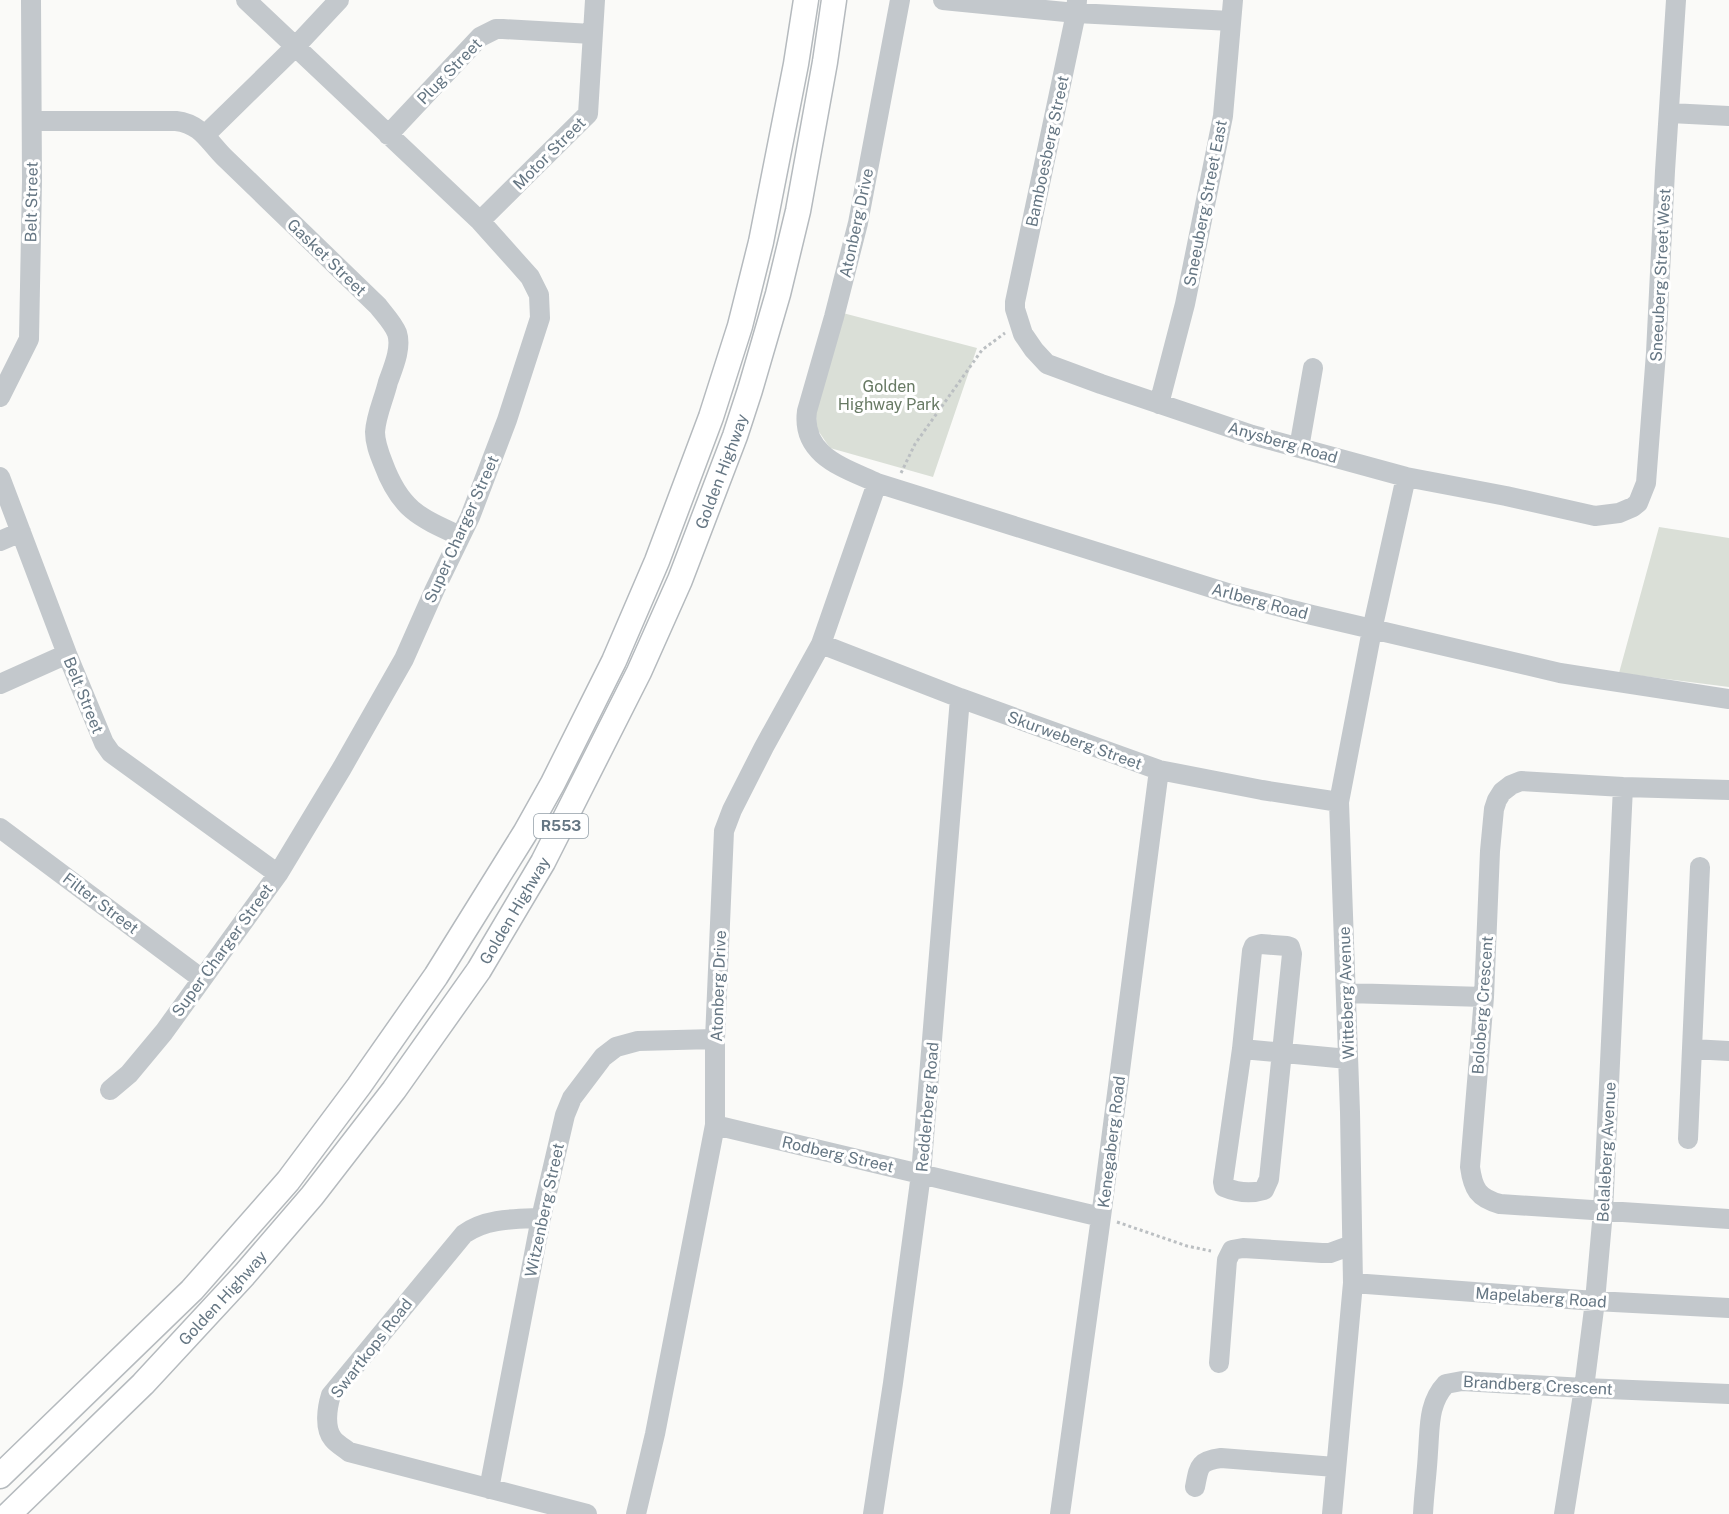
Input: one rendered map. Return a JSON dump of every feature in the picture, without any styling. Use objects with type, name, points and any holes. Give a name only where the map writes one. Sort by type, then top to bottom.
[{"type":"main road","name":"Golden Highway","points":[[0,1476],[192,1290],[288,1181],[359,1086],[436,976],[525,834],[553,783],[614,661],[657,561],[711,417],[740,326],[761,242],[796,64],[806,0]]},
{"type":"main road","name":"Golden Highway","points":[[9,1514],[144,1384],[244,1275],[312,1196],[394,1090],[479,970],[543,862],[639,672],[680,580],[735,436],[770,324],[798,212],[834,0]]},
{"type":"street","name":"Belt Street","points":[[0,397],[28,339],[32,121],[31,0]]},
{"type":"street","name":"Super Charger Street","points":[[110,1090],[129,1074],[164,1032],[278,874],[404,659],[470,517],[507,420],[540,318],[539,295],[530,277],[480,221],[246,0]]},
{"type":"street","points":[[205,135],[339,0]]},
{"type":"street","name":"Motor Street","points":[[480,221],[588,114],[594,0]]},
{"type":"street","name":"Atonberg Drive","points":[[812,442],[807,427],[807,411],[858,223],[900,0]]},
{"type":"street","points":[[943,0],[1076,7],[1231,21]]},
{"type":"street","name":"Sneeuberg Street East","points":[[1159,404],[1185,304],[1223,116],[1233,0]]},
{"type":"street","name":"Sneeuberg Street West","points":[[1595,516],[1619,513],[1633,507],[1638,503],[1646,483],[1656,353],[1676,0]]},
{"type":"street","name":"Bamboesberg Street","points":[[1015,302],[1076,7]]},
{"type":"street","name":"Plug Street","points":[[388,135],[480,37],[490,31],[503,28],[592,34]]},
{"type":"street","points":[[1670,113],[1729,116]]},
{"type":"street","name":"Gasket Street","points":[[32,121],[161,120],[187,123],[205,135],[224,157],[378,306],[392,324],[397,333],[398,344],[377,418],[375,433],[378,450],[391,483],[409,509],[426,521],[460,536]]},
{"type":"street","name":"Anysberg Road","points":[[1015,302],[1019,323],[1027,341],[1047,363],[1101,384],[1252,435],[1406,477],[1595,516]]},
{"type":"street","points":[[1299,448],[1313,368]]},
{"type":"street","name":"Arlberg Road","points":[[812,442],[825,457],[841,467],[886,485],[1234,595],[1372,630],[1560,673],[1729,699]]},
{"type":"street","name":"Belt Street","points":[[0,477],[67,654],[104,743],[111,753],[278,874]]},
{"type":"street","name":"Witteberg Avenue","points":[[1332,1514],[1353,1283],[1340,802],[1372,630],[1406,477]]},
{"type":"street","name":"Atonberg Drive","points":[[636,1514],[657,1423],[715,1125],[715,1040],[724,831],[732,810],[764,747],[821,644],[886,485]]},
{"type":"street","points":[[0,541],[21,532]]},
{"type":"street","name":"Skurweberg Street","points":[[821,644],[960,698],[1159,770],[1340,802]]},
{"type":"street","points":[[0,684],[67,654]]},
{"type":"street","name":"Redderberg Road","points":[[873,1514],[921,1174],[960,698]]},
{"type":"street","name":"Kenegaberg Road","points":[[1060,1514],[1159,770]]},
{"type":"street","name":"Boloberg Crescent","points":[[1729,790],[1521,781],[1502,792],[1494,809],[1490,851],[1484,997],[1470,1167],[1474,1188],[1484,1198],[1500,1204],[1729,1219]]},
{"type":"street","name":"Belaleberg Avenue","points":[[1564,1514],[1584,1388],[1604,1211],[1623,787]]},
{"type":"street","name":"Filter Street","points":[[0,828],[202,979]]},
{"type":"street","points":[[1688,1139],[1700,867]]},
{"type":"street","points":[[1261,944],[1290,947],[1292,954],[1269,1179],[1264,1190],[1246,1192],[1227,1189],[1222,1182],[1242,1049],[1254,946],[1261,944]]},
{"type":"street","points":[[1346,993],[1484,997]]},
{"type":"street","name":"Witzenberg Street","points":[[489,1489],[541,1218],[568,1106],[572,1098],[603,1057],[615,1047],[638,1041],[715,1040]]},
{"type":"street","points":[[1242,1049],[1348,1059]]},
{"type":"street","points":[[1692,1049],[1729,1051]]},
{"type":"street","name":"Rodberg Street","points":[[715,1125],[1101,1217]]},
{"type":"street","name":"Swartkops Road","points":[[541,1218],[486,1223],[464,1234],[331,1395],[327,1420],[334,1441],[349,1452],[587,1514]]},
{"type":"street","points":[[1219,1363],[1227,1260],[1232,1250],[1243,1248],[1330,1253],[1352,1245]]},
{"type":"street","name":"Mapelaberg Road","points":[[1353,1283],[1595,1301],[1729,1308]]},
{"type":"street","name":"Brandberg Crescent","points":[[1423,1514],[1429,1426],[1436,1398],[1446,1384],[1462,1381],[1729,1394]]},
{"type":"street","points":[[1196,1487],[1198,1468],[1209,1459],[1335,1467]]},
{"type":"path","points":[[886,485],[982,350],[1019,323]]},
{"type":"path","points":[[1101,1217],[1187,1246],[1229,1253]]},
{"type":"green space","name":"Golden Highway Park","points":[[839,312],[977,348],[933,477],[830,448],[817,429],[815,401]]},
{"type":"green space","points":[[1659,527],[1729,538],[1729,687],[1619,673]]}]
